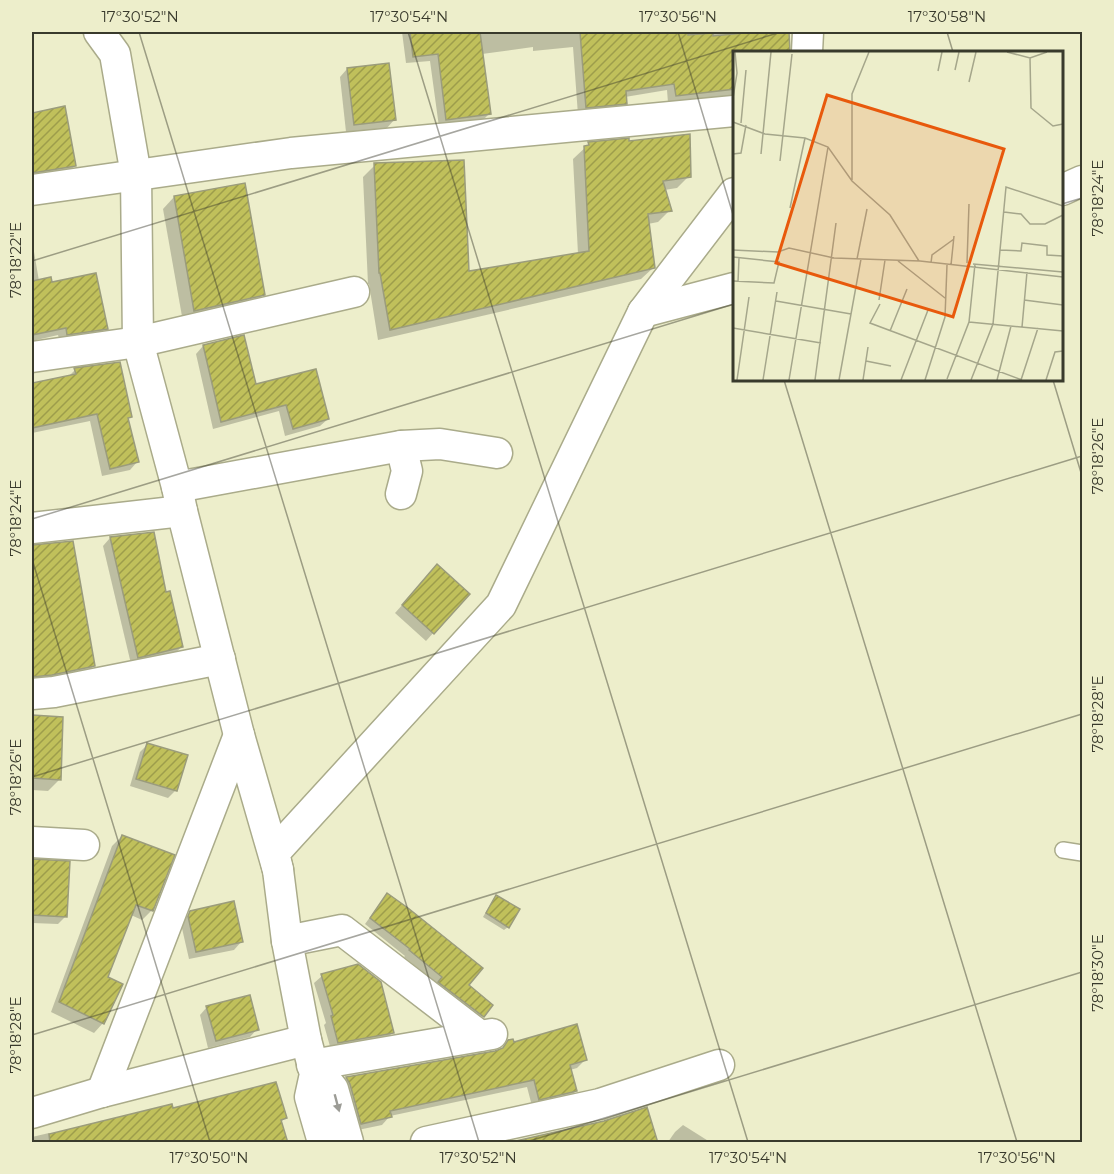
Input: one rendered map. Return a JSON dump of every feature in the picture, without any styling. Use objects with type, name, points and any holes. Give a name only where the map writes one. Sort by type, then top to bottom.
[{"type":"street","points":[[99,32],[115,54],[136,175],[138,342],[239,735],[278,870]]},
{"type":"street","points":[[807,51],[808,32]]},
{"type":"street","points":[[32,190],[291,153],[733,111]]},
{"type":"street","points":[[1063,190],[1083,181]]},
{"type":"street","points":[[323,1143],[310,1097],[311,1060],[287,941],[274,853],[501,605],[643,312],[733,196]]},
{"type":"street","points":[[643,312],[733,289]]},
{"type":"street","points":[[32,357],[138,342],[354,292]]},
{"type":"street","points":[[32,528],[180,499],[400,446],[440,444],[497,453]]},
{"type":"street","points":[[400,446],[407,471],[401,494]]},
{"type":"street","points":[[32,694],[54,692],[219,659]]},
{"type":"street","points":[[102,1092],[239,735]]},
{"type":"street","points":[[32,842],[84,845]]},
{"type":"street","points":[[32,1113],[102,1092],[489,1034],[342,930],[287,941]]},
{"type":"street","points":[[311,1060],[333,1089],[348,1143]]},
{"type":"street","points":[[426,1143],[600,1104],[719,1065]]},
{"type":"lane","points":[[1063,850],[1083,853]]},
{"type":"building","points":[[410,32],[480,32],[491,114],[446,120],[438,54],[413,57]]},
{"type":"building","points":[[580,32],[688,32],[688,35],[713,33],[713,36],[789,32],[790,51],[733,51],[733,89],[676,96],[674,84],[626,91],[627,104],[586,108]]},
{"type":"building","points":[[389,63],[396,120],[354,125],[347,68]]},
{"type":"building","points":[[65,106],[76,166],[32,173],[32,113]]},
{"type":"building","points":[[690,134],[691,177],[663,181],[672,211],[648,214],[655,268],[390,330],[379,273],[374,163],[464,160],[469,271],[589,251],[584,146],[589,145],[588,142],[629,138],[629,141]]},
{"type":"building","points":[[245,183],[265,295],[194,311],[174,196]]},
{"type":"building","points":[[96,273],[108,329],[67,335],[66,328],[32,335],[32,281],[51,277],[52,282]]},
{"type":"building","points":[[244,335],[256,384],[316,369],[329,419],[293,429],[286,405],[221,422],[203,345]]},
{"type":"building","points":[[120,362],[132,417],[128,418],[139,462],[110,469],[97,414],[32,428],[32,383],[76,374],[74,368]]},
{"type":"building","points":[[154,532],[166,592],[170,591],[183,647],[138,658],[110,537]]},
{"type":"building","points":[[73,541],[95,666],[32,677],[32,545]]},
{"type":"building","points":[[437,564],[470,594],[434,634],[402,605]]},
{"type":"building","points":[[32,715],[63,717],[61,780],[32,778]]},
{"type":"building","points":[[147,743],[188,755],[177,791],[136,779]]},
{"type":"building","points":[[122,835],[175,855],[153,911],[136,905],[108,977],[123,984],[104,1024],[59,1002]]},
{"type":"building","points":[[32,859],[70,861],[67,917],[32,915]]},
{"type":"building","points":[[387,893],[483,968],[469,985],[493,1005],[484,1017],[438,982],[442,977],[370,918]]},
{"type":"building","points":[[496,895],[520,909],[509,928],[486,913]]},
{"type":"building","points":[[234,901],[243,942],[196,952],[188,916],[190,911]]},
{"type":"building","points":[[358,964],[381,982],[394,1033],[338,1043],[331,1016],[333,1015],[321,974]]},
{"type":"building","points":[[250,995],[259,1030],[216,1041],[206,1006]]},
{"type":"building","points":[[577,1024],[587,1060],[570,1065],[577,1091],[539,1100],[534,1080],[390,1111],[392,1117],[361,1124],[346,1077],[495,1051],[503,1048],[508,1040],[513,1039],[514,1042]]},
{"type":"building","points":[[276,1082],[287,1118],[281,1120],[288,1143],[50,1143],[49,1134],[172,1104],[173,1108]]},
{"type":"building","points":[[647,1107],[658,1143],[507,1143],[604,1121]]}]
